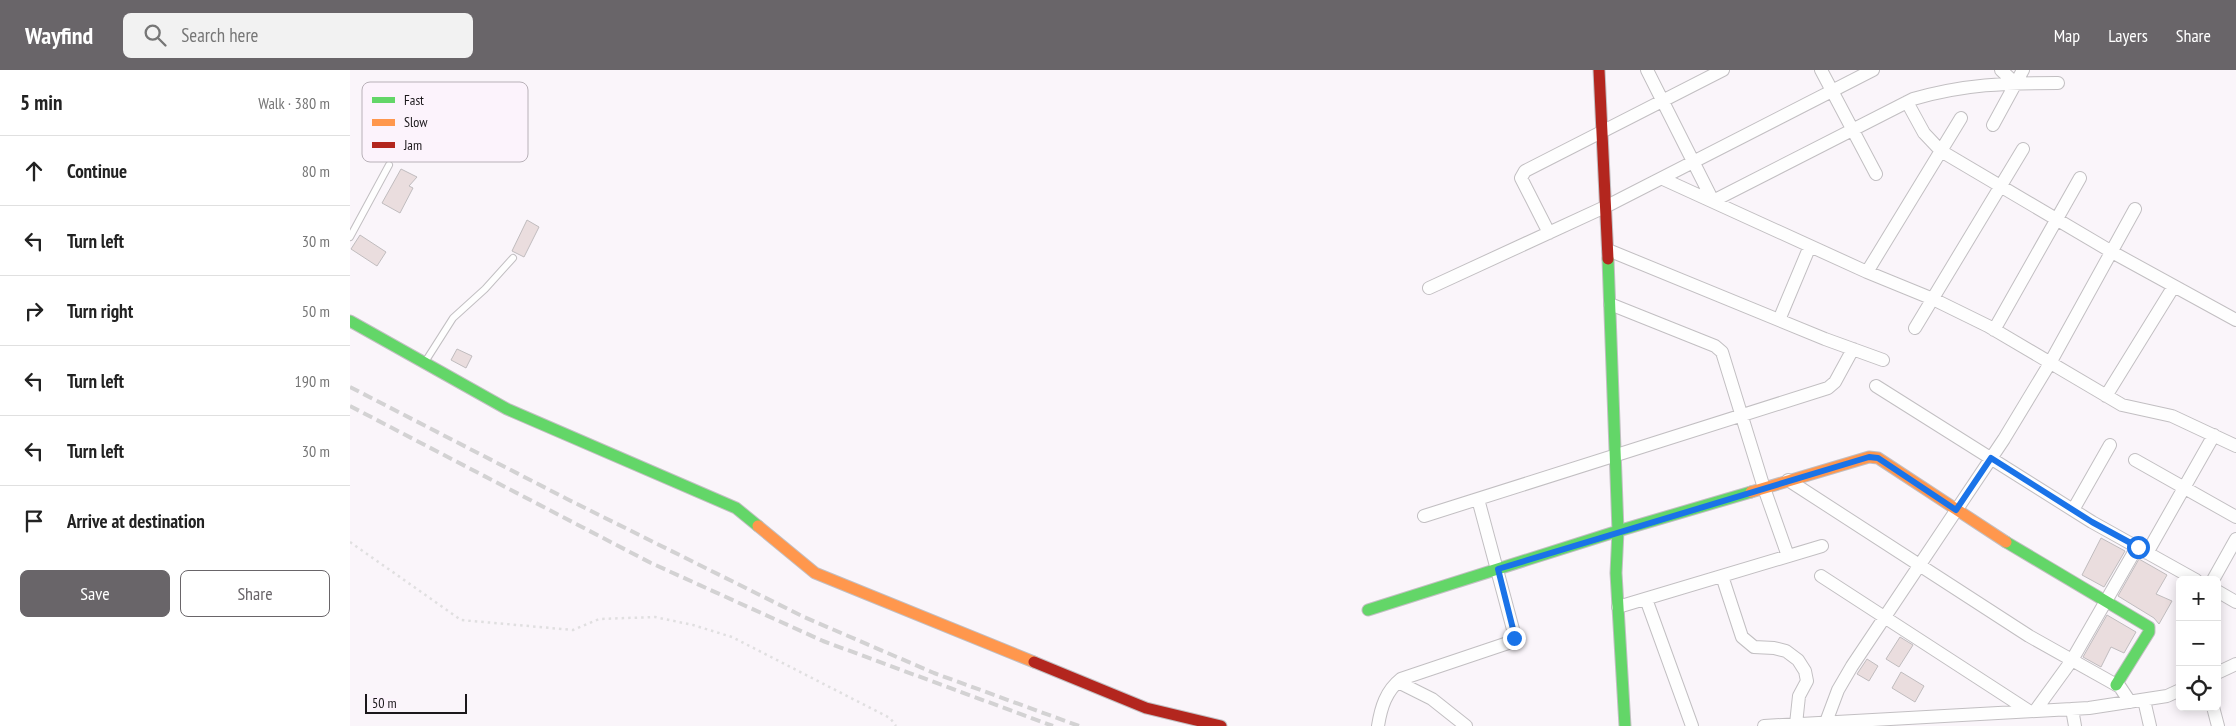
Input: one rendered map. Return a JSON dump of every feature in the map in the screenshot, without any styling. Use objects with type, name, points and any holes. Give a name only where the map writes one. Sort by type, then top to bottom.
[{"type":"street","points":[[1599,70],[1607,206],[1618,531],[1616,573],[1625,726]]},
{"type":"street","points":[[1647,70],[1713,201]]},
{"type":"street","points":[[1550,232],[1522,178],[1523,174],[1723,70]]},
{"type":"street","points":[[1821,70],[1876,174]]},
{"type":"street","points":[[1429,288],[1663,179],[1874,70]]},
{"type":"street","points":[[2001,70],[2014,83]]},
{"type":"street","points":[[1993,125],[2014,83],[2023,70]]},
{"type":"street","points":[[1713,201],[1907,102],[1947,89],[2014,83],[2058,83]]},
{"type":"street","points":[[1907,102],[1924,133],[1941,151],[2112,252],[2236,320]]},
{"type":"street","points":[[1867,272],[1961,118]]},
{"type":"street","points":[[1915,328],[2023,149]]},
{"type":"street","points":[[1994,330],[2080,178]]},
{"type":"street","points":[[1663,179],[1867,272],[1933,299],[1994,330],[2122,405],[2183,420],[2236,446]]},
{"type":"street","points":[[1826,722],[1838,690],[1883,618],[1991,458],[2050,363],[2135,209]]},
{"type":"street","points":[[1779,320],[1810,246]]},
{"type":"street","points":[[1608,250],[1779,320],[1884,360]]},
{"type":"street","points":[[2106,396],[2174,286]]},
{"type":"street","points":[[1610,304],[1720,349],[1764,488],[1788,556]]},
{"type":"street","points":[[350,321],[507,409],[736,508],[815,573],[1146,708],[1221,726]]},
{"type":"street","points":[[1424,516],[1742,417],[1828,388],[1835,382],[1853,349]]},
{"type":"street","points":[[1876,386],[2073,510],[2189,576]]},
{"type":"street","points":[[2032,711],[2072,660],[2106,602],[2184,487],[2214,435]]},
{"type":"street","points":[[2073,510],[2110,445]]},
{"type":"street","points":[[1368,610],[1618,531],[1869,457],[1878,458],[2033,560],[2149,627],[2149,632],[2116,685]]},
{"type":"street","points":[[2135,460],[2236,517]]},
{"type":"street","points":[[1788,480],[2029,636],[2116,685],[2125,691],[2130,702]]},
{"type":"street","points":[[1378,726],[1385,698],[1398,682],[1511,642],[1514,633],[1478,499]]},
{"type":"street","points":[[2215,576],[2236,539]]},
{"type":"street","points":[[1618,607],[1822,546]]},
{"type":"street","points":[[1722,576],[1742,637],[1754,647],[1786,651],[1798,660],[1806,671],[1807,681],[1798,704],[1796,724]]},
{"type":"street","points":[[1821,576],[1883,618],[2032,711]]},
{"type":"street","points":[[2221,594],[2236,602]]},
{"type":"street","points":[[1646,599],[1692,726]]},
{"type":"street","points":[[2221,670],[2236,664]]},
{"type":"street","points":[[1398,682],[1436,703],[1466,726]]},
{"type":"street","points":[[1765,726],[1826,722],[1934,721],[1999,713],[2072,709],[2144,700],[2167,696],[2176,692]]},
{"type":"street","points":[[2144,700],[2150,726]]},
{"type":"street","points":[[2072,709],[2075,726]]},
{"type":"street","points":[[2214,711],[2218,726]]},
{"type":"street","points":[[1999,713],[2001,726]]},
{"type":"lane","points":[[350,237],[389,165]]},
{"type":"lane","points":[[425,363],[453,318],[485,289],[512,258]]},
{"type":"path","points":[[350,542],[461,620],[573,630],[599,619],[655,617],[692,625],[732,637],[890,718],[896,726]]},
{"type":"building","points":[[401,169],[417,177],[409,186],[413,188],[400,213],[382,203]]},
{"type":"building","points":[[527,220],[539,227],[524,257],[512,251]]},
{"type":"building","points":[[360,235],[386,252],[377,266],[351,249]]},
{"type":"building","points":[[457,349],[472,356],[466,368],[451,360]]},
{"type":"building","points":[[2101,538],[2125,551],[2104,587],[2082,575]]},
{"type":"building","points":[[2139,559],[2167,575],[2156,594],[2172,601],[2159,624],[2154,618],[2118,596]]},
{"type":"building","points":[[2107,615],[2136,632],[2124,653],[2111,647],[2101,667],[2083,657]]},
{"type":"building","points":[[1900,637],[1913,645],[1899,667],[1886,659]]},
{"type":"building","points":[[1867,659],[1878,666],[1869,681],[1857,674]]},
{"type":"building","points":[[1901,672],[1924,686],[1915,702],[1892,688]]},
{"type":"railway","points":[[350,387],[567,499],[804,617],[934,673],[1079,726]]},
{"type":"railway","points":[[350,406],[651,563],[823,641],[1053,726]]},
{"type":"traffic: fast","points":[[1608,259],[1618,531],[1616,573],[1625,726]]},
{"type":"traffic: fast","points":[[350,321],[507,409],[736,508],[758,526]]},
{"type":"traffic: fast","points":[[1368,610],[1618,531],[1751,492]]},
{"type":"traffic: fast","points":[[2006,542],[2149,627],[2149,632],[2116,685]]},
{"type":"traffic: slow","points":[[1751,492],[1869,457],[1878,458],[2006,542]]},
{"type":"traffic: slow","points":[[758,526],[815,573],[1034,662]]},
{"type":"traffic: jam","points":[[1599,70],[1608,259]]},
{"type":"traffic: jam","points":[[1034,662],[1146,708],[1221,726]]},
{"type":"route","points":[[1514,638],[1498,569],[1861,458],[1878,458],[1956,510],[1991,458],[2092,522],[2138,547]]}]
